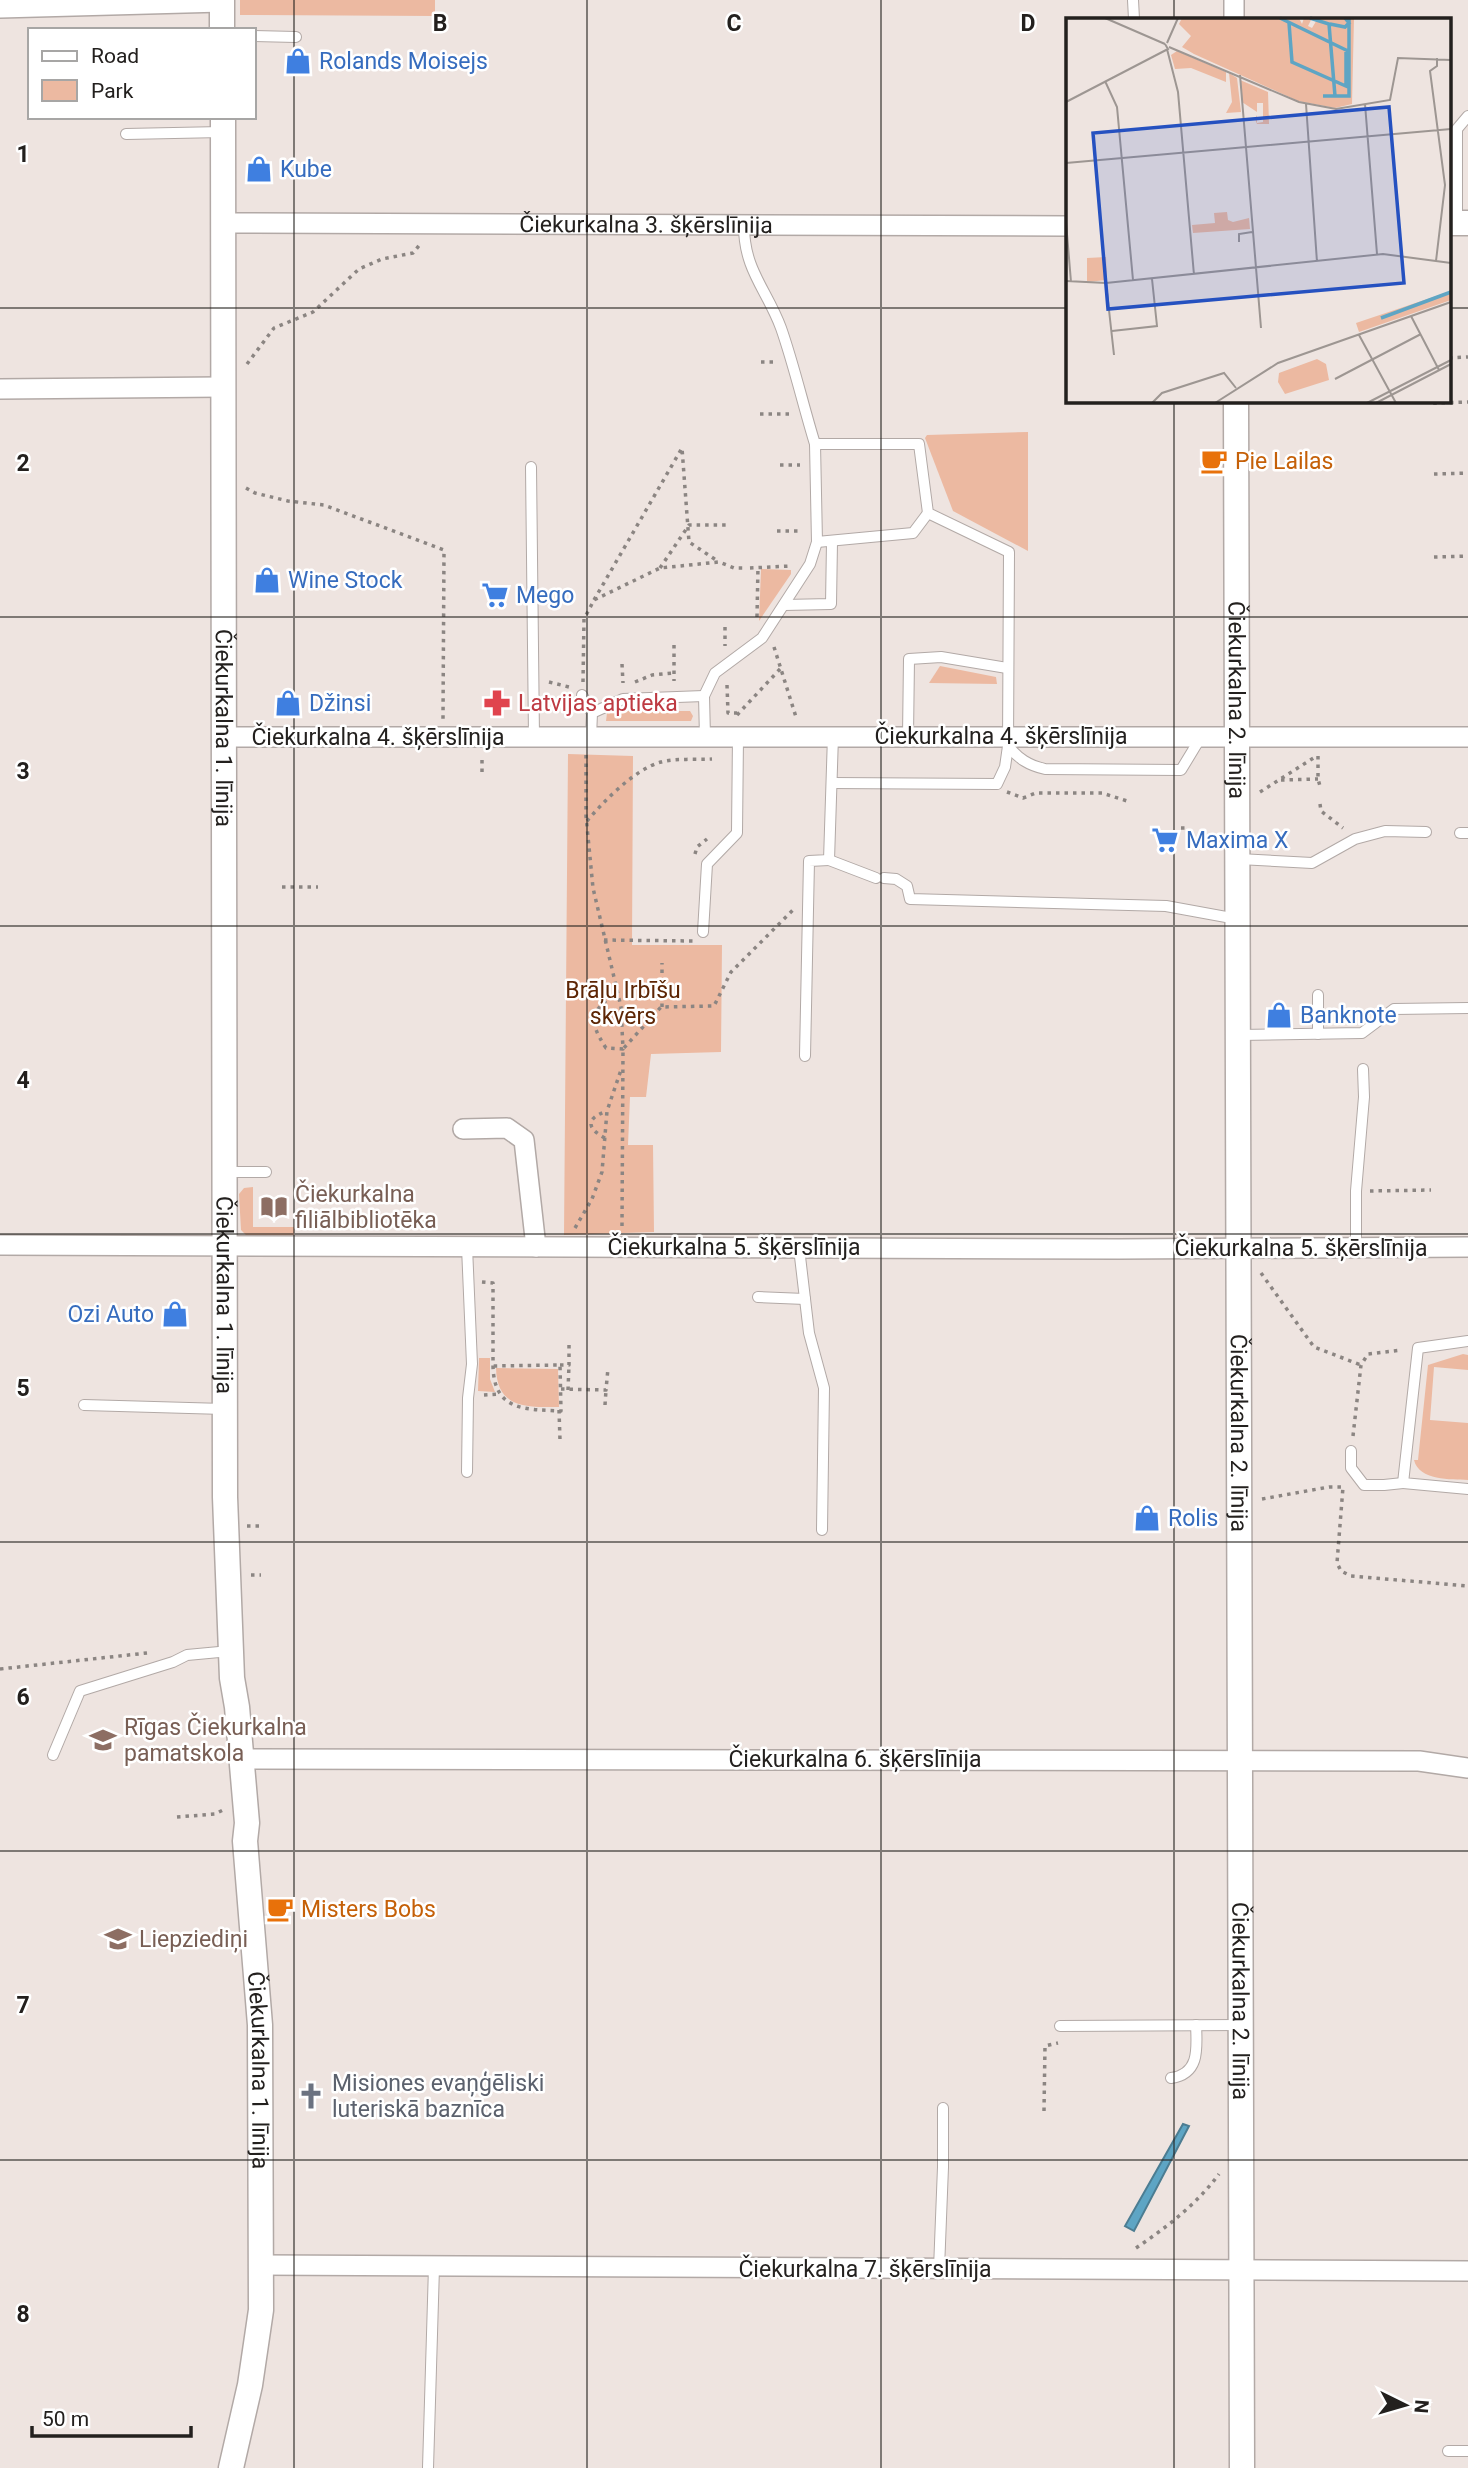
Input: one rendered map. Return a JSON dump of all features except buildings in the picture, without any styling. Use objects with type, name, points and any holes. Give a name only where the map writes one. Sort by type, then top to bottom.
[{"type":"street","points":[[1234,0],[1234,18]]},
{"type":"street","points":[[0,8],[222,1],[222,28]]},
{"type":"street","name":"Čiekurkalna 1. līnija","points":[[223,125],[222,223],[231,381],[223,737],[226,1527],[231,1651],[247,1823],[245,1841],[260,2025],[261,2265],[261,2310],[250,2385],[230,2468]]},
{"type":"street","name":"Čiekurkalna 3. šķērslīnija","points":[[222,223],[1066,226]]},
{"type":"street","points":[[0,388],[231,381]]},
{"type":"street","name":"Čiekurkalna 2. līnija","points":[[1236,402],[1242,2468]]},
{"type":"street","name":"Čiekurkalna 4. šķērslīnija","points":[[223,737],[534,737],[588,741],[705,737],[737,728],[833,737],[908,736],[1007,741],[1238,736],[1319,746],[1468,737]]},
{"type":"street","points":[[463,1129],[507,1128],[524,1140],[536,1247]]},
{"type":"street","name":"Čiekurkalna 5. šķērslīnija","points":[[0,1245],[1238,1249],[1468,1247]]},
{"type":"street","name":"Čiekurkalna 6. šķērslīnija","points":[[242,1759],[1419,1761],[1468,1768]]},
{"type":"street","name":"Čiekurkalna 7. šķērslīnija","points":[[261,2265],[1468,2271]]},
{"type":"lane","points":[[1133,0],[1134,18]]},
{"type":"lane","points":[[256,36],[296,37]]},
{"type":"lane","points":[[1458,223],[1457,129],[1468,116]]},
{"type":"lane","points":[[126,134],[223,125]]},
{"type":"lane","points":[[705,737],[704,696],[715,673],[756,642],[768,629],[808,566],[817,542],[815,444],[780,326],[752,273],[744,242],[744,226]]},
{"type":"lane","points":[[815,444],[919,444],[928,513],[914,533],[817,542]]},
{"type":"lane","name":"Čiekurkalna 4. šķērslīnija","points":[[531,467],[534,737]]},
{"type":"lane","points":[[832,783],[997,784],[1005,767],[1009,552],[928,513]]},
{"type":"lane","points":[[783,605],[831,604],[832,542]]},
{"type":"lane","points":[[908,736],[909,659],[941,657],[1007,668]]},
{"type":"lane","points":[[582,695],[592,713],[588,741]]},
{"type":"lane","points":[[592,713],[623,699],[704,696]]},
{"type":"lane","points":[[703,932],[707,864],[737,833],[737,728]]},
{"type":"lane","points":[[1007,741],[1019,759],[1045,769],[1181,770],[1202,736]]},
{"type":"lane","points":[[829,860],[833,737]]},
{"type":"lane","points":[[1238,859],[1312,863],[1355,839],[1385,831],[1426,832]]},
{"type":"lane","points":[[805,1056],[809,861],[829,860],[880,878],[896,879],[907,886],[910,899],[1166,906],[1238,920]]},
{"type":"lane","points":[[1318,995],[1318,1034]]},
{"type":"lane","points":[[1239,1035],[1362,1033],[1394,1009],[1468,1007]]},
{"type":"lane","points":[[1356,1248],[1356,1191],[1363,1069]]},
{"type":"lane","points":[[223,1172],[265,1172]]},
{"type":"lane","points":[[467,1472],[468,1398],[472,1364],[472,1247]]},
{"type":"lane","points":[[799,1248],[809,1333],[824,1388],[822,1530]]},
{"type":"lane","points":[[758,1297],[805,1299]]},
{"type":"lane","points":[[1403,1483],[1418,1348],[1468,1341]]},
{"type":"lane","points":[[84,1405],[224,1409]]},
{"type":"lane","points":[[1352,1451],[1351,1468],[1364,1485],[1403,1483],[1468,1489]]},
{"type":"lane","points":[[53,1755],[80,1691],[173,1662],[187,1655],[231,1651]]},
{"type":"lane","points":[[1171,2078],[1185,2074],[1194,2064],[1197,2053],[1196,2025]]},
{"type":"lane","points":[[1060,2026],[1240,2025]]},
{"type":"lane","points":[[939,2269],[943,2108]]},
{"type":"lane","points":[[428,2468],[434,2267]]},
{"type":"lane","points":[[1448,2451],[1468,2451]]},
{"type":"path","points":[[231,381],[274,328],[313,312],[359,269],[382,259],[413,253],[433,223]]},
{"type":"path","points":[[1450,358],[1468,358]]},
{"type":"path","points":[[761,362],[774,362]]},
{"type":"path","points":[[1435,405],[1468,402]]},
{"type":"path","points":[[760,414],[790,414]]},
{"type":"path","points":[[582,695],[584,619],[681,448],[689,542],[719,562],[734,568],[808,566]]},
{"type":"path","points":[[780,465],[800,465]]},
{"type":"path","points":[[1434,474],[1468,473]]},
{"type":"path","points":[[244,487],[255,493],[288,501],[324,505],[444,550],[443,729]]},
{"type":"path","points":[[689,525],[726,525]]},
{"type":"path","points":[[660,568],[689,525]]},
{"type":"path","points":[[777,531],[799,531]]},
{"type":"path","points":[[1434,557],[1468,556]]},
{"type":"path","points":[[594,600],[660,568],[719,562]]},
{"type":"path","points":[[756,642],[758,566]]},
{"type":"path","points":[[768,629],[799,726]]},
{"type":"path","points":[[674,645],[674,697]]},
{"type":"path","points":[[737,728],[737,713],[780,668]]},
{"type":"path","points":[[588,741],[587,822],[593,888],[621,1007],[622,1247]]},
{"type":"path","points":[[1319,746],[1320,786]]},
{"type":"path","points":[[1238,797],[1254,796],[1280,780],[1319,746]]},
{"type":"path","points":[[587,822],[603,803],[647,769],[662,762],[724,758]]},
{"type":"path","points":[[1280,780],[1318,779]]},
{"type":"path","points":[[997,784],[1010,794],[1023,798],[1036,793],[1102,793],[1127,801]]},
{"type":"path","points":[[1320,804],[1321,811],[1355,839]]},
{"type":"path","points":[[1181,828],[1189,828]]},
{"type":"path","points":[[282,887],[318,887]]},
{"type":"path","points":[[662,1007],[714,1006],[731,972],[794,909],[808,904]]},
{"type":"path","points":[[623,1049],[662,1007],[662,963]]},
{"type":"path","points":[[617,992],[598,1005],[594,1014],[596,1033],[606,1048],[623,1049]]},
{"type":"path","points":[[575,1227],[592,1199],[603,1172],[607,1111],[623,1065]]},
{"type":"path","points":[[605,1139],[591,1127],[596,1115],[607,1111]]},
{"type":"path","points":[[1356,1191],[1431,1190]]},
{"type":"path","points":[[472,1247],[477,1278],[484,1283],[493,1283],[493,1366],[500,1394],[507,1401],[524,1409],[559,1410]]},
{"type":"path","points":[[1238,1249],[1254,1264],[1314,1347],[1361,1366]]},
{"type":"path","points":[[568,1390],[569,1340]]},
{"type":"path","points":[[1352,1451],[1361,1366],[1368,1354],[1418,1348]]},
{"type":"path","points":[[493,1366],[569,1365]]},
{"type":"path","points":[[560,1440],[561,1366]]},
{"type":"path","points":[[605,1405],[608,1368]]},
{"type":"path","points":[[561,1389],[606,1390]]},
{"type":"path","points":[[1239,1504],[1294,1492],[1343,1487],[1337,1563],[1341,1572],[1351,1576],[1468,1586]]},
{"type":"path","points":[[0,1669],[168,1651],[187,1655]]},
{"type":"path","points":[[177,1817],[215,1814],[226,1808]]},
{"type":"path","points":[[1044,2111],[1045,2046],[1058,2042],[1060,2026]]},
{"type":"path","points":[[1120,2270],[1129,2253],[1168,2225],[1206,2192],[1230,2160],[1241,2155]]},
{"type":"green space","points":[[240,0],[435,0],[435,16],[240,15]]},
{"type":"green space","points":[[1028,432],[1028,551],[953,511],[925,438],[927,435]]},
{"type":"green space","points":[[761,569],[791,570],[791,574],[759,621]]},
{"type":"green space","points":[[940,666],[996,677],[997,684],[929,683]]},
{"type":"green space","points":[[690,711],[693,716],[691,721],[606,721],[607,713]]},
{"type":"green space","name":"Brāļu Irbīšu skvērs","points":[[568,754],[633,756],[632,945],[722,945],[721,1052],[651,1054],[646,1097],[630,1097],[628,1145],[653,1145],[654,1232],[564,1235]]},
{"type":"green space","points":[[253,1187],[253,1227],[294,1227],[294,1238],[248,1237],[241,1230],[239,1194],[244,1188]]},
{"type":"green space","points":[[1463,1354],[1468,1355],[1468,1370],[1434,1367],[1430,1420],[1468,1423],[1468,1480],[1436,1478],[1422,1472],[1414,1460],[1418,1460],[1428,1365]]},
{"type":"green space","points":[[479,1358],[490,1358],[490,1379],[495,1392],[478,1391]]},
{"type":"green space","points":[[496,1368],[558,1369],[559,1407],[536,1407],[516,1403],[502,1391]]},
{"type":"water","points":[[1183,2124],[1189,2126],[1134,2231],[1125,2226]]},
{"type":"place","name":"Rolands Moisejs","points":[[298,61]]},
{"type":"place","name":"Kube","points":[[259,169]]},
{"type":"place","name":"Pie Lailas","points":[[1214,461]]},
{"type":"place","name":"Wine Stock","points":[[267,580]]},
{"type":"place","name":"Mego","points":[[495,595]]},
{"type":"place","name":"Džinsi","points":[[288,703]]},
{"type":"place","name":"Latvijas aptieka","points":[[497,703]]},
{"type":"place","name":"Maxima X","points":[[1165,840]]},
{"type":"place","name":"Banknote","points":[[1279,1015]]},
{"type":"place","name":"Čiekurkalna filiālbibliotēka","points":[[274,1207]]},
{"type":"place","name":"Ozi Auto","points":[[175,1314]]},
{"type":"place","name":"Rolis","points":[[1147,1518]]},
{"type":"place","name":"Rīgas Čiekurkalna pamatskola","points":[[103,1740]]},
{"type":"place","name":"Misters Bobs","points":[[280,1909]]},
{"type":"place","name":"Liepziediņi","points":[[118,1939]]},
{"type":"place","name":"Misiones evaņģēliski luteriskā baznīca","points":[[311,2096]]}]
